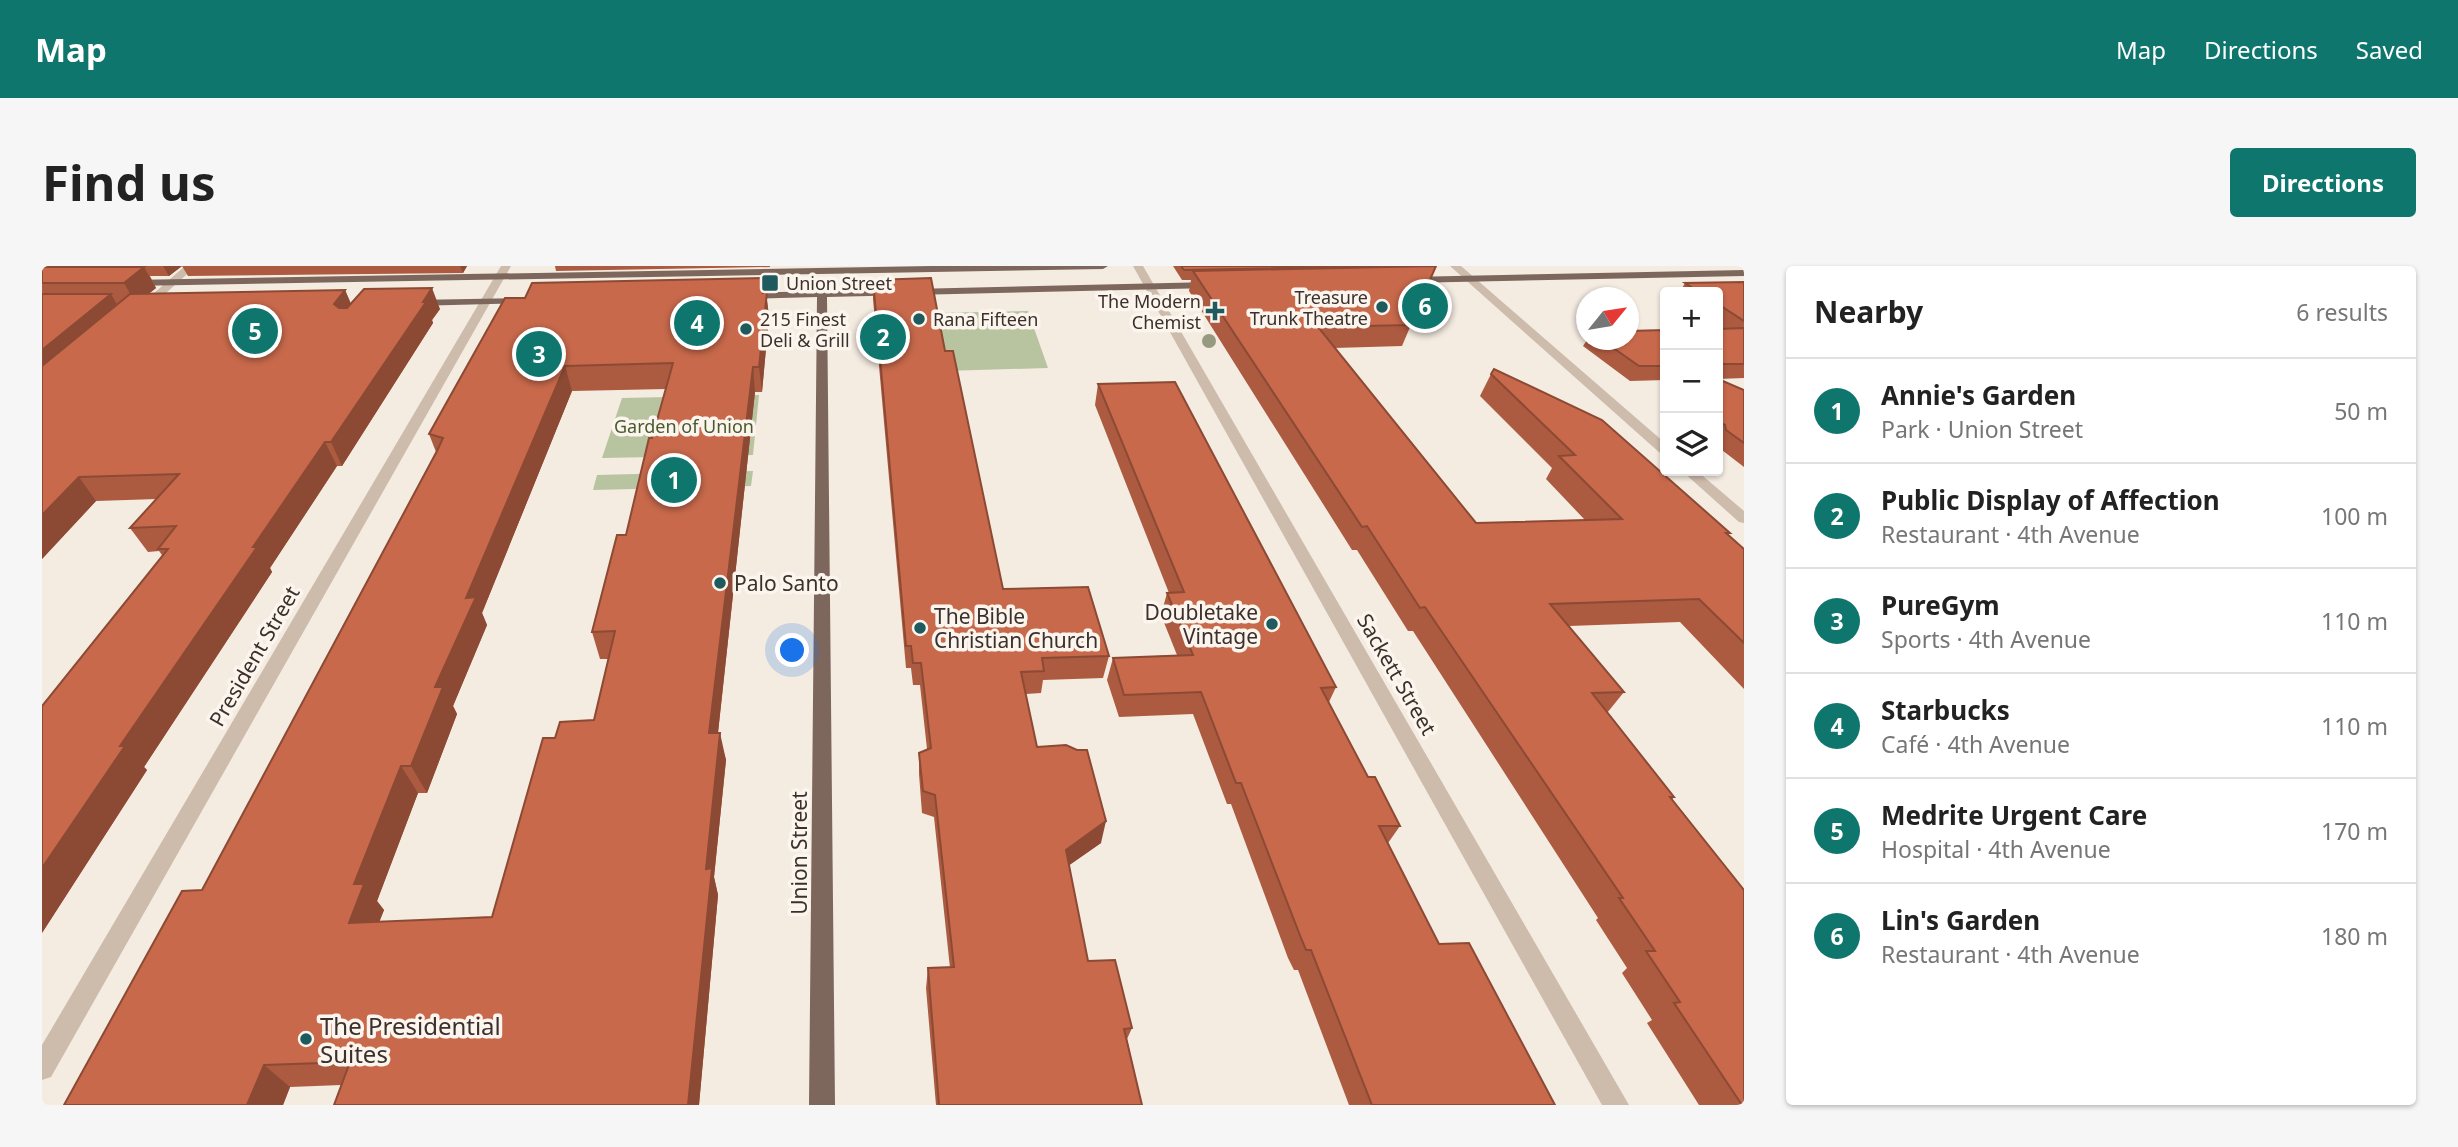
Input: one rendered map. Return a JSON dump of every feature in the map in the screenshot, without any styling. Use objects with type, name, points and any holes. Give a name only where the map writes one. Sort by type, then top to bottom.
[{"type":"main road","points":[[117,282],[172,283],[503,272],[1102,266]]},
{"type":"main road","name":"Union Street","points":[[822,269],[822,1105]]},
{"type":"main road","points":[[1399,280],[1744,273]]},
{"type":"main road","points":[[729,296],[1223,285]]},
{"type":"main road","points":[[406,304],[533,300]]},
{"type":"main road","points":[[134,313],[163,310]]},
{"type":"street","points":[[134,313],[191,266]]},
{"type":"street","name":"Sackett Street","points":[[1138,266],[1616,1105]]},
{"type":"street","points":[[1455,266],[1660,446]]},
{"type":"street","name":"President Street","points":[[42,1068],[503,272]]},
{"type":"street","points":[[1695,476],[1744,519]]},
{"type":"green space","points":[[1028,311],[1048,368],[945,371],[933,313]]},
{"type":"green space","name":"Garden of Union","points":[[759,395],[753,455],[602,458],[622,398]]},
{"type":"green space","points":[[753,471],[751,486],[593,490],[597,475]]},
{"type":"building","points":[[1181,266],[1381,266],[1184,270]]},
{"type":"building","points":[[1436,266],[1410,325],[1318,327],[1476,523],[1622,519],[1559,456],[1575,455],[1491,374],[1494,369],[1602,420],[1660,471],[1660,476],[1665,476],[1730,533],[1726,533],[1744,549],[1744,643],[1699,599],[1550,604],[1624,692],[1592,693],[1744,890],[1744,1105],[1674,1003],[1680,1002],[1646,951],[1655,951],[1619,898],[1623,898],[1425,607],[1420,608],[1367,526],[1362,527],[1193,271]]},
{"type":"building","points":[[42,267],[144,267],[124,283],[42,283]]},
{"type":"building","points":[[764,278],[763,293],[767,292],[759,367],[753,367],[709,733],[720,733],[706,869],[712,868],[688,1105],[334,1105],[350,1062],[264,1065],[247,1105],[64,1105],[182,891],[202,890],[437,451],[443,438],[429,434],[505,298],[525,298],[532,283]],"holes":[[[673,363],[652,438],[649,438],[626,535],[617,535],[592,632],[615,631],[594,720],[560,722],[555,738],[543,738],[492,917],[349,923],[364,884],[354,884],[401,766],[411,766],[443,687],[435,687],[476,597],[466,598],[565,366]]]},
{"type":"building","points":[[931,278],[945,351],[953,351],[1003,589],[1088,587],[1109,656],[1042,658],[1044,671],[1021,672],[1037,747],[1066,745],[1077,750],[1087,750],[1106,821],[1066,850],[1088,961],[1115,960],[1132,1028],[1124,1029],[1142,1105],[939,1105],[928,968],[954,967],[935,795],[923,791],[919,753],[931,748],[921,663],[913,663],[911,646],[906,646],[873,280]]},
{"type":"building","points":[[1744,282],[1744,321],[1723,307],[1723,287],[1691,287],[1685,283]]},
{"type":"building","points":[[432,288],[423,302],[426,302],[331,442],[325,442],[253,547],[257,547],[120,746],[125,746],[42,868],[42,706],[168,549],[158,549],[176,526],[130,528],[179,474],[79,477],[42,515],[42,366],[130,294],[345,290],[334,304],[339,308],[347,308],[364,289]]},
{"type":"building","points":[[42,294],[111,294],[42,350]]},
{"type":"building","points":[[1744,328],[1744,364],[1723,364],[1723,329]]},
{"type":"building","points":[[1660,330],[1660,366],[1639,366],[1616,350],[1639,350],[1639,331]]},
{"type":"building","points":[[1723,381],[1744,390],[1744,443],[1726,430]]},
{"type":"building","points":[[1175,382],[1336,687],[1321,688],[1368,777],[1375,777],[1400,826],[1379,826],[1439,944],[1469,943],[1555,1105],[1372,1105],[1311,950],[1306,950],[1241,783],[1236,783],[1201,692],[1124,695],[1113,658],[1193,655],[1167,593],[1184,592],[1098,384]]},
{"type":"place","name":"Union Street","points":[[770,283]]},
{"type":"place","name":"Lin's Garden","points":[[1425,306]]},
{"type":"place","name":"Treasure Trunk Theatre","points":[[1382,307]]},
{"type":"place","name":"The Modern Chemist","points":[[1215,311]]},
{"type":"place","name":"Rana Fifteen","points":[[919,319]]},
{"type":"place","name":"Starbucks","points":[[697,323]]},
{"type":"place","name":"215 Finest Deli & Grill","points":[[746,329]]},
{"type":"place","name":"Medrite Urgent Care","points":[[255,331]]},
{"type":"place","name":"Public Display of Affection","points":[[883,337]]},
{"type":"place","name":"PureGym","points":[[539,354]]},
{"type":"place","name":"Annie's Garden","points":[[674,480]]},
{"type":"place","name":"Palo Santo","points":[[720,583]]},
{"type":"place","name":"Doubletake Vintage","points":[[1272,624]]},
{"type":"place","name":"The Bible Christian Church","points":[[920,628]]},
{"type":"place","name":"The Presidential Suites","points":[[306,1039]]}]
